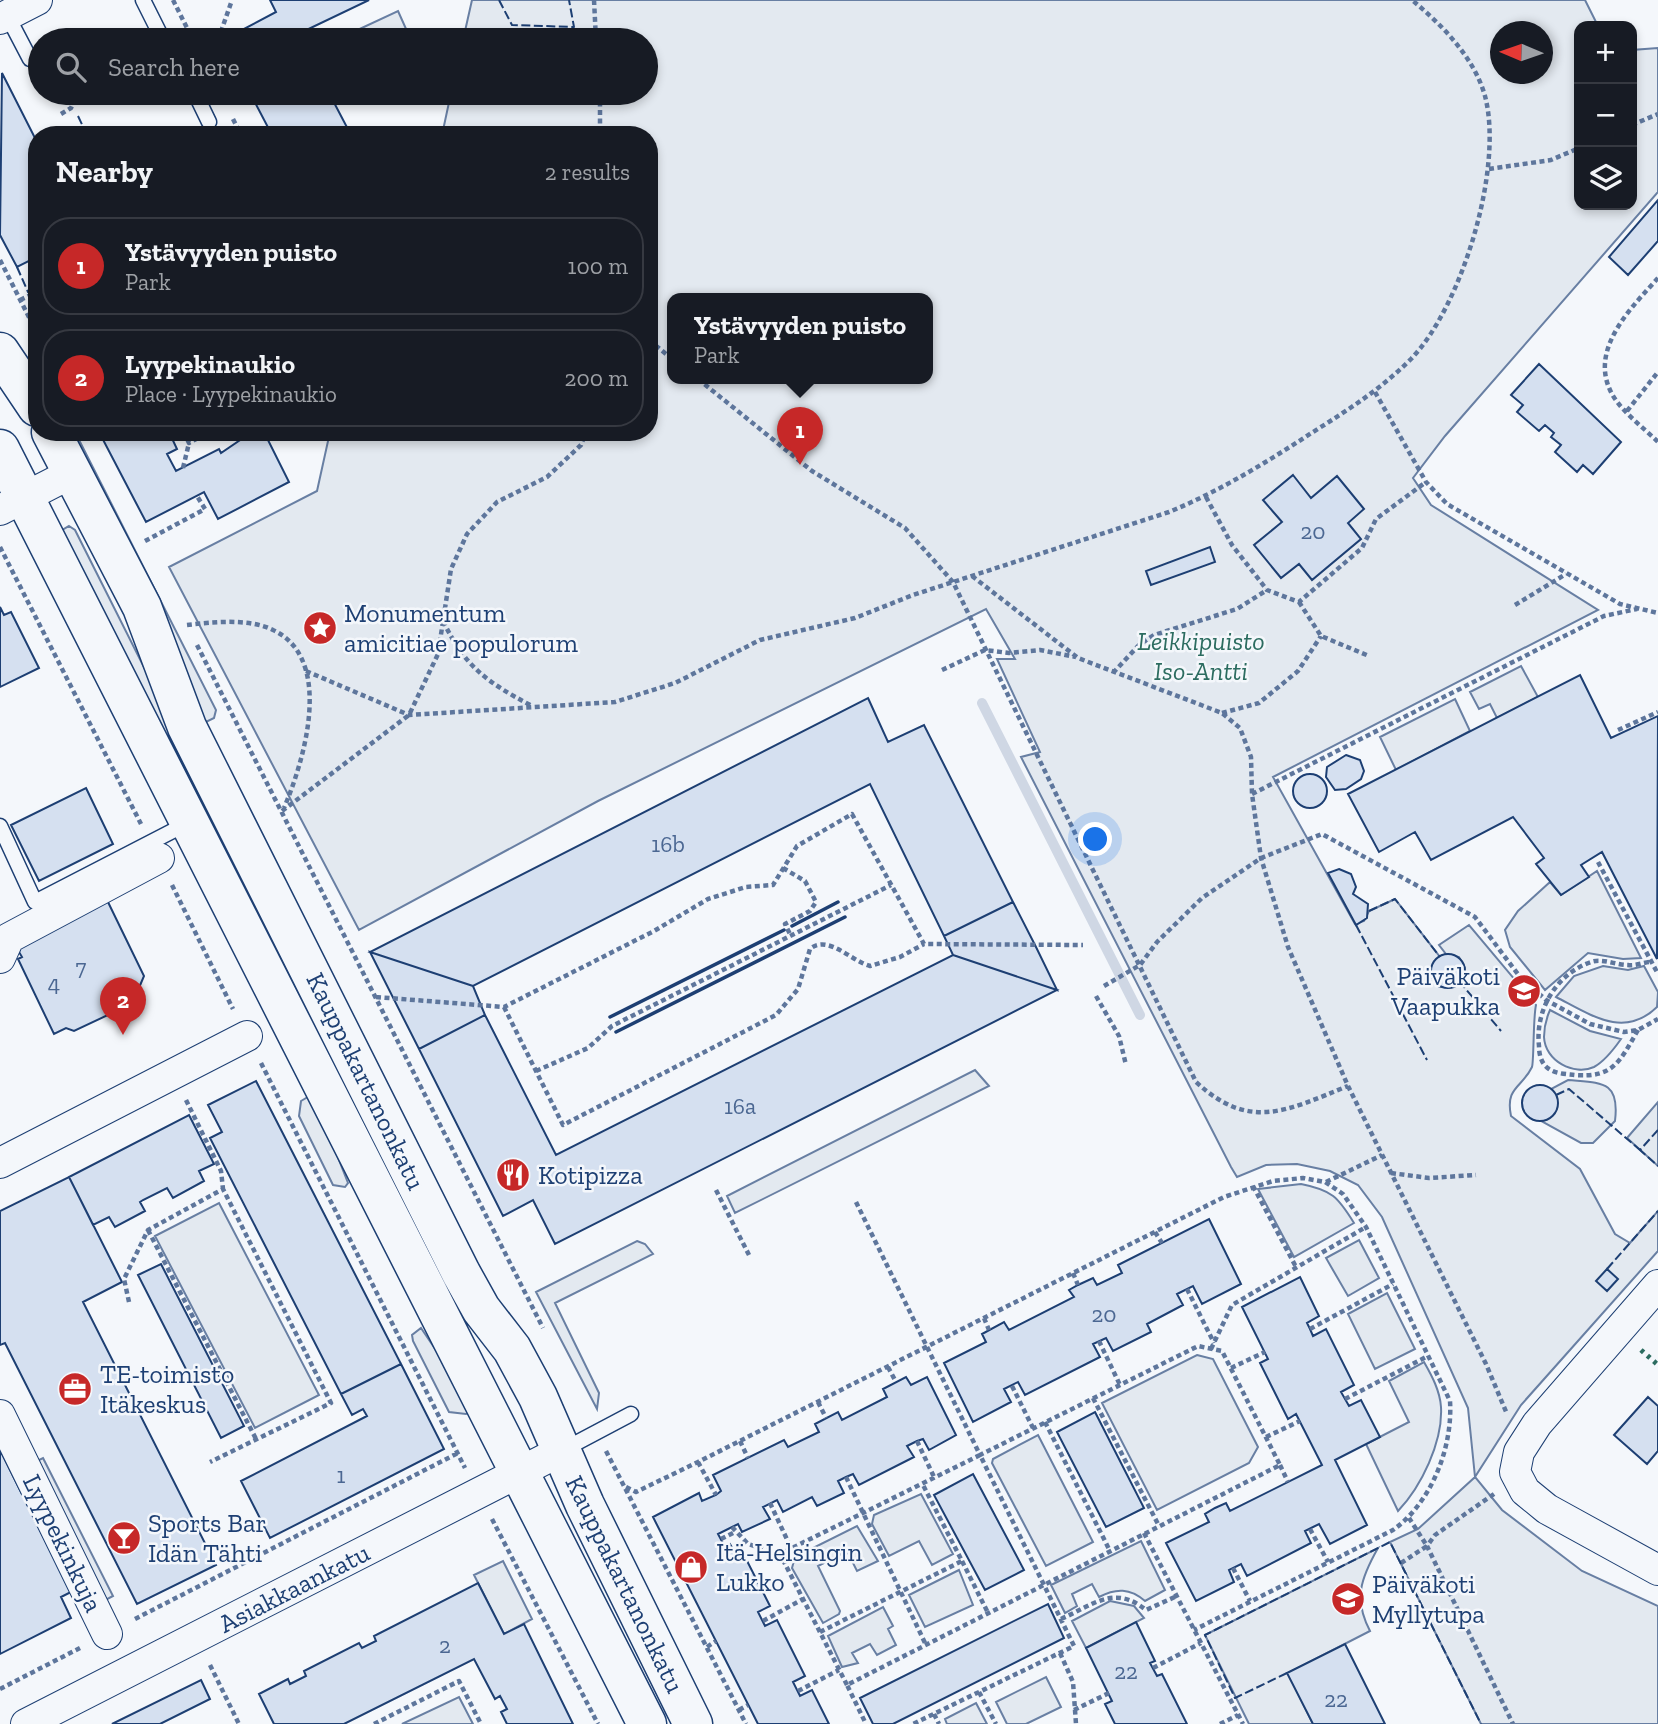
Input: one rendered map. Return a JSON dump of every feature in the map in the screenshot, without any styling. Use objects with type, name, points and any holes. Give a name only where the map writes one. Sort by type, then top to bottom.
[{"type":"main road","points":[[0,352],[28,394]]},
{"type":"main road","name":"Kauppakartanonkatu","points":[[56,441],[142,607],[187,727],[461,1273],[481,1309],[512,1349],[693,1724]]},
{"type":"main road","name":"Kauppakartanonkatu","points":[[0,449],[13,503],[191,821],[648,1724]]},
{"type":"street","points":[[4,17],[37,0]]},
{"type":"street","points":[[13,503],[72,473]]},
{"type":"street","points":[[0,958],[9,938],[154,850]]},
{"type":"street","points":[[0,1163],[247,1035]]},
{"type":"street","points":[[1658,1285],[1537,1424],[1516,1463],[1518,1480],[1547,1509],[1658,1570]]},
{"type":"street","name":"Lyypekinkuja","points":[[0,1415],[107,1634]]},
{"type":"street","name":"Asiakkaankatu","points":[[26,1724],[561,1451]]},
{"type":"lane","points":[[143,0],[157,28]]},
{"type":"lane","points":[[4,17],[28,56]]},
{"type":"lane","points":[[201,105],[209,122]]},
{"type":"lane","points":[[0,826],[35,902],[154,850],[191,821]]},
{"type":"lane","points":[[561,1451],[631,1414]]},
{"type":"path","points":[[173,0],[187,28]]},
{"type":"path","points":[[222,28],[232,0]]},
{"type":"path","points":[[594,0],[595,28]]},
{"type":"path","points":[[306,671],[409,715],[615,702],[675,682],[760,640],[855,618],[953,582],[1169,512],[1206,497],[1267,462],[1375,392],[1412,357],[1446,307],[1460,279],[1489,169],[1491,130],[1484,95],[1471,65],[1437,21],[1412,0]]},
{"type":"path","points":[[61,114],[72,105]]},
{"type":"path","points":[[600,105],[600,126]]},
{"type":"path","points":[[1637,123],[1658,114]]},
{"type":"path","points":[[1489,169],[1551,160],[1574,150]]},
{"type":"path","points":[[0,260],[28,315]]},
{"type":"path","points":[[1658,278],[1617,324],[1609,350],[1606,374],[1610,391],[1658,442]]},
{"type":"path","points":[[20,300],[28,296]]},
{"type":"path","points":[[1627,411],[1658,373]]},
{"type":"path","points":[[704,384],[811,471],[905,528],[953,582],[1196,1082],[1217,1101],[1233,1109],[1277,1111],[1290,1110],[1348,1086]]},
{"type":"path","points":[[1375,392],[1426,482],[1447,505],[1620,604],[1658,613]]},
{"type":"path","points":[[183,468],[189,443],[193,441]]},
{"type":"path","points":[[282,811],[409,715],[438,654],[451,569],[467,534],[497,502],[547,477],[583,441]]},
{"type":"path","points":[[1299,602],[1362,548],[1376,519],[1426,482]]},
{"type":"path","points":[[144,541],[205,509],[197,496]]},
{"type":"path","points":[[1206,497],[1232,545],[1267,590],[1299,602],[1321,636],[1369,656]]},
{"type":"path","points":[[138,529],[150,553]]},
{"type":"path","points":[[0,547],[2,558],[154,850],[457,1453],[2,1687]]},
{"type":"path","points":[[1515,605],[1566,574]]},
{"type":"path","points":[[972,576],[1078,658]]},
{"type":"path","points":[[1113,673],[1139,645],[1154,635],[1237,609],[1267,590]]},
{"type":"path","points":[[1252,794],[1604,616],[1637,609]]},
{"type":"path","points":[[181,613],[547,1334]]},
{"type":"path","points":[[443,621],[458,653],[493,686],[533,707]]},
{"type":"path","points":[[187,625],[218,622],[272,629],[292,643],[306,671],[311,702],[295,781],[282,811]]},
{"type":"path","points":[[1222,713],[1259,703],[1298,671],[1321,636]]},
{"type":"path","points":[[942,670],[985,650],[1009,653],[1040,650],[1078,658],[1222,713],[1240,728],[1251,757],[1252,794],[1261,858],[1288,947],[1348,1086],[1486,1364],[1512,1425]]},
{"type":"path","points":[[1618,730],[1658,712]]},
{"type":"path","points":[[375,997],[504,1007],[654,931],[708,899],[746,887],[773,885],[797,846],[852,814],[924,943]]},
{"type":"path","points":[[1104,986],[1140,965],[1157,942],[1202,898],[1261,858],[1322,834],[1475,917],[1520,977],[1546,1000],[1590,1024],[1623,1032],[1638,1030],[1658,1019]]},
{"type":"path","points":[[1598,862],[1649,962],[1658,974]]},
{"type":"path","points":[[783,868],[805,881],[816,902],[810,911],[785,924],[790,934]]},
{"type":"path","points":[[536,1071],[588,1048],[612,1026],[891,884]]},
{"type":"path","points":[[504,1007],[563,1125],[776,1015],[798,989],[810,949],[815,945],[832,946],[870,966],[900,957],[924,943],[1083,945]]},
{"type":"path","points":[[1638,1030],[1619,1062],[1610,1071],[1597,1075],[1563,1074],[1549,1069],[1540,1059],[1538,1023],[1546,1000],[1562,980],[1593,961],[1630,966],[1649,962]]},
{"type":"path","points":[[1096,996],[1119,1036],[1126,1065]]},
{"type":"path","points":[[173,1073],[221,1171],[223,1189],[331,1403],[210,1462]]},
{"type":"path","points":[[1325,1182],[1382,1155]]},
{"type":"path","points":[[1391,1173],[1429,1178],[1476,1175]]},
{"type":"path","points":[[625,1487],[636,1492],[1252,1186],[1303,1178],[1325,1182],[1343,1194],[1366,1227],[1450,1401],[1451,1420],[1432,1482],[1409,1518],[1195,1630]]},
{"type":"path","points":[[1252,1186],[1296,1267]]},
{"type":"path","points":[[129,1302],[124,1279],[148,1230],[223,1189]]},
{"type":"path","points":[[716,1190],[749,1255]]},
{"type":"path","points":[[856,1202],[1074,1646],[914,1724]]},
{"type":"path","points":[[1211,1349],[1231,1305],[1366,1227]]},
{"type":"path","points":[[148,1230],[256,1439]]},
{"type":"path","points":[[1156,1232],[1162,1243]]},
{"type":"path","points":[[1073,1273],[1078,1285]]},
{"type":"path","points":[[1310,1329],[1393,1284]]},
{"type":"path","points":[[1187,1289],[1214,1343]]},
{"type":"path","points":[[984,1318],[989,1330]]},
{"type":"path","points":[[1099,1342],[1120,1385]]},
{"type":"path","points":[[780,1554],[1198,1346],[1222,1351],[1288,1482]]},
{"type":"path","points":[[1231,1368],[1265,1352]]},
{"type":"path","points":[[1345,1399],[1428,1356]]},
{"type":"path","points":[[888,1367],[896,1382]]},
{"type":"path","points":[[1012,1386],[1034,1428]]},
{"type":"path","points":[[1093,1398],[1159,1526]]},
{"type":"path","points":[[818,1402],[826,1418]]},
{"type":"path","points":[[1266,1437],[1300,1421]]},
{"type":"path","points":[[1045,1422],[1110,1551]]},
{"type":"path","points":[[597,1432],[746,1724]]},
{"type":"path","points":[[740,1441],[748,1458]]},
{"type":"path","points":[[917,1441],[934,1478]]},
{"type":"path","points":[[698,1462],[716,1494]]},
{"type":"path","points":[[847,1685],[1280,1465]]},
{"type":"path","points":[[846,1477],[926,1645]]},
{"type":"path","points":[[1401,1563],[1427,1546],[1454,1522],[1518,1480]]},
{"type":"path","points":[[922,1483],[988,1613]]},
{"type":"path","points":[[1210,1500],[1214,1508]]},
{"type":"path","points":[[770,1503],[791,1548]]},
{"type":"path","points":[[1409,1518],[1427,1546],[1513,1724]]},
{"type":"path","points":[[1310,1529],[1328,1562]]},
{"type":"path","points":[[721,1539],[733,1530],[748,1544],[780,1554],[866,1724]]},
{"type":"path","points":[[1144,1533],[1243,1724]]},
{"type":"path","points":[[506,1545],[598,1724]]},
{"type":"path","points":[[820,1632],[962,1561]]},
{"type":"path","points":[[1233,1568],[1251,1602]]},
{"type":"path","points":[[1061,1619],[1121,1596],[1133,1599],[1146,1609],[1177,1596]]},
{"type":"path","points":[[763,1621],[803,1599]]},
{"type":"path","points":[[196,1637],[239,1724]]},
{"type":"path","points":[[707,1647],[716,1642]]},
{"type":"path","points":[[1153,1668],[1201,1643]]},
{"type":"path","points":[[1060,1653],[1073,1682],[1076,1724]]},
{"type":"path","points":[[798,1691],[839,1670]]},
{"type":"path","points":[[374,1724],[459,1681],[481,1724]]},
{"type":"path","points":[[979,1692],[996,1724]]},
{"type":"path","points":[[1074,1710],[1109,1693]]},
{"type":"path","points":[[739,1710],[748,1705]]},
{"type":"path","points":[[934,1714],[939,1724]]},
{"type":"path","points":[[1220,1724],[1238,1715]]},
{"type":"green space","name":"Leikkipuisto Iso-Antti","points":[[472,0],[1585,0],[1596,21],[1574,21],[1574,210],[1637,210],[1637,50],[1658,48],[1658,192],[1445,436],[1413,478],[1431,505],[1598,610],[1273,777],[1355,924],[1364,921],[1369,911],[1395,899],[1440,957],[1430,969],[1430,975],[1439,987],[1454,986],[1462,977],[1465,968],[1459,957],[1446,954],[1439,945],[1469,925],[1536,1005],[1532,1067],[1512,1093],[1511,1116],[1580,1169],[1615,1234],[1630,1243],[1658,1211],[1658,1251],[1521,1405],[1475,1477],[1468,1408],[1382,1217],[1358,1185],[1330,1171],[1297,1164],[1266,1165],[1237,1177],[1231,1167],[1021,757],[1040,752],[997,659],[1015,659],[986,609],[598,801],[359,930],[169,567],[317,491],[328,441],[658,441],[658,126],[444,126],[448,105],[658,105],[658,28],[466,28]]},
{"type":"green space","points":[[398,11],[406,28],[362,28]]},
{"type":"green space","points":[[66,441],[80,441],[216,710],[214,718],[204,723]]},
{"type":"green space","points":[[69,526],[75,530],[271,920],[255,927],[59,532]]},
{"type":"green space","points":[[1521,666],[1538,697],[1497,718],[1490,704],[1479,709],[1470,692]]},
{"type":"green space","points":[[1455,699],[1470,731],[1396,770],[1380,737]]},
{"type":"green space","points":[[1597,871],[1641,958],[1623,959],[1588,953],[1545,990],[1510,947],[1505,930],[1518,911],[1550,882],[1561,895]]},
{"type":"green space","points":[[1603,966],[1628,970],[1644,966],[1658,992],[1657,1007],[1645,1016],[1620,1023],[1595,1017],[1556,997],[1574,976]]},
{"type":"green space","points":[[1550,1010],[1590,1031],[1621,1039],[1606,1058],[1594,1067],[1570,1068],[1555,1059],[1546,1046],[1544,1030]]},
{"type":"green space","points":[[975,1070],[989,1086],[735,1213],[727,1196]]},
{"type":"green space","points":[[1568,1080],[1599,1083],[1611,1091],[1614,1098],[1615,1121],[1593,1143],[1581,1143],[1541,1121],[1555,1113],[1557,1104],[1551,1089]]},
{"type":"green space","points":[[313,1094],[348,1183],[345,1187],[333,1185],[299,1116],[301,1101]]},
{"type":"green space","points":[[1658,1102],[1658,1166],[1627,1138]]},
{"type":"green space","points":[[1301,1184],[1333,1196],[1354,1223],[1294,1257],[1258,1189]]},
{"type":"green space","points":[[219,1203],[319,1395],[255,1428],[155,1236]]},
{"type":"green space","points":[[1359,1240],[1379,1278],[1348,1296],[1326,1258]]},
{"type":"green space","points":[[637,1241],[645,1244],[653,1254],[555,1303],[599,1393],[597,1409],[536,1292]]},
{"type":"green space","points":[[1387,1293],[1415,1349],[1375,1369],[1348,1314]]},
{"type":"green space","points":[[421,1328],[475,1408],[466,1414],[449,1412],[413,1341],[412,1335]]},
{"type":"green space","points":[[1197,1355],[1213,1359],[1258,1447],[1249,1463],[1157,1510],[1102,1403]]},
{"type":"green space","points":[[1424,1362],[1440,1401],[1441,1421],[1429,1463],[1415,1490],[1398,1511],[1366,1444],[1409,1422],[1389,1381]]},
{"type":"green space","points":[[1038,1435],[1093,1542],[1046,1566],[992,1463],[993,1459]]},
{"type":"green space","points":[[43,1458],[113,1596],[100,1603],[29,1465]]},
{"type":"green space","points":[[1475,1477],[1502,1510],[1582,1571],[1658,1606],[1658,1724],[1481,1724],[1390,1542],[1418,1529]]},
{"type":"green space","points":[[921,1494],[953,1554],[932,1565],[919,1541],[889,1556],[872,1524],[874,1515]]},
{"type":"green space","points":[[857,1526],[878,1561],[857,1571],[847,1551],[818,1566],[840,1611],[823,1623],[792,1568],[795,1557]]},
{"type":"green space","points":[[1141,1541],[1165,1590],[1145,1601],[1123,1591],[1099,1597],[1092,1584],[1072,1594],[1077,1606],[1065,1613],[1051,1585]]},
{"type":"green space","points":[[1378,1548],[1367,1569],[1361,1589],[1362,1609],[1370,1631],[1288,1673],[1313,1724],[1249,1724],[1205,1635]]},
{"type":"green space","points":[[503,1561],[532,1619],[504,1634],[474,1575]]},
{"type":"green space","points":[[959,1570],[973,1605],[925,1627],[909,1595]]},
{"type":"green space","points":[[1110,1601],[1134,1606],[1144,1618],[1086,1648],[1072,1621]]},
{"type":"green space","points":[[883,1607],[893,1626],[888,1629],[896,1645],[877,1655],[870,1644],[852,1653],[858,1663],[842,1667],[828,1636]]},
{"type":"green space","points":[[1046,1677],[1061,1707],[1026,1724],[1007,1724],[996,1702]]},
{"type":"green space","points":[[459,1697],[473,1724],[402,1724]]},
{"type":"green space","points":[[976,1703],[987,1724],[947,1724],[945,1719]]},
{"type":"building","points":[[270,0],[369,0],[311,28],[246,28],[276,12]]},
{"type":"building","points":[[2,73],[29,126],[28,262],[17,267],[0,235]]},
{"type":"building","points":[[256,105],[335,105],[346,126],[267,126]]},
{"type":"building","points":[[1658,200],[1658,241],[1628,275],[1609,257]]},
{"type":"building","points":[[1539,364],[1621,442],[1593,474],[1583,465],[1577,472],[1555,452],[1561,445],[1551,437],[1554,433],[1545,425],[1539,431],[1517,412],[1523,405],[1511,395]]},
{"type":"building","points":[[104,441],[173,441],[177,449],[167,454],[176,471],[219,449],[221,453],[239,441],[268,441],[289,482],[218,519],[204,492],[146,522]]},
{"type":"building","points":[[1293,475],[1311,498],[1337,476],[1364,509],[1348,523],[1361,539],[1312,580],[1299,564],[1281,578],[1254,545],[1282,522],[1263,500]]},
{"type":"building","points":[[1210,547],[1215,562],[1151,585],[1146,571]]},
{"type":"building","points":[[0,607],[4,615],[11,612],[39,668],[0,687]]},
{"type":"building","points":[[1580,675],[1611,738],[1658,716],[1657,959],[1602,852],[1581,865],[1589,877],[1561,895],[1536,864],[1544,858],[1513,817],[1431,860],[1415,832],[1379,852],[1348,794]]},
{"type":"building","points":[[868,698],[888,742],[924,725],[1013,902],[944,936],[870,784],[473,986],[370,952]]},
{"type":"building","points":[[1346,755],[1360,760],[1364,771],[1361,779],[1346,789],[1335,790],[1326,777],[1327,767]]},
{"type":"building","points":[[1310,774],[1322,779],[1327,791],[1322,803],[1310,808],[1298,803],[1293,791],[1298,779]]},
{"type":"building","points":[[86,788],[113,844],[39,881],[11,825]]},
{"type":"building","points":[[1339,869],[1351,874],[1356,887],[1353,894],[1368,904],[1367,918],[1356,925],[1328,873]]},
{"type":"building","points":[[107,900],[144,976],[136,995],[126,1000],[129,1005],[74,1031],[66,1028],[54,1034],[18,959],[22,957],[19,952],[24,939]]},
{"type":"building","points":[[1013,902],[1057,990],[953,955],[944,936]]},
{"type":"building","points":[[370,952],[473,986],[485,1015],[419,1049]]},
{"type":"building","points":[[1448,954],[1460,959],[1465,971],[1460,983],[1448,988],[1436,983],[1431,971],[1436,959]]},
{"type":"building","points":[[953,955],[1057,990],[555,1244],[533,1200],[503,1216],[419,1049],[485,1015],[556,1155]]},
{"type":"building","points":[[256,1081],[401,1364],[341,1394],[210,1138],[222,1132],[208,1105]]},
{"type":"building","points":[[1540,1085],[1552,1091],[1558,1103],[1552,1115],[1540,1121],[1528,1115],[1522,1103],[1528,1091]]},
{"type":"building","points":[[189,1115],[214,1164],[199,1171],[204,1181],[173,1198],[167,1188],[143,1200],[140,1202],[145,1211],[115,1227],[109,1217],[93,1225],[69,1177]]},
{"type":"building","points":[[69,1177],[122,1282],[83,1302],[216,1565],[137,1604],[5,1343],[0,1345],[0,1211]]},
{"type":"building","points":[[1209,1219],[1241,1284],[1202,1304],[1193,1286],[1177,1294],[1183,1305],[1147,1324],[1151,1332],[1113,1351],[1106,1338],[1093,1344],[1100,1357],[1025,1395],[1018,1382],[1004,1389],[1011,1402],[973,1422],[944,1363],[986,1342],[982,1334],[1004,1322],[1009,1330],[1074,1297],[1069,1290],[1078,1285],[1093,1278],[1097,1285],[1122,1273],[1118,1265]]},
{"type":"building","points":[[161,1264],[244,1426],[221,1438],[138,1275]]},
{"type":"building","points":[[1607,1269],[1618,1279],[1607,1291],[1596,1281]]},
{"type":"building","points":[[1300,1277],[1319,1316],[1307,1323],[1313,1336],[1326,1329],[1354,1385],[1341,1392],[1349,1406],[1361,1400],[1380,1437],[1335,1460],[1367,1525],[1330,1544],[1319,1524],[1305,1531],[1311,1543],[1247,1576],[1241,1564],[1229,1570],[1234,1582],[1196,1601],[1166,1543],[1209,1522],[1205,1514],[1215,1508],[1226,1503],[1230,1511],[1322,1465],[1296,1414],[1288,1419],[1260,1363],[1268,1359],[1242,1307]]},
{"type":"building","points":[[401,1364],[444,1449],[270,1538],[241,1481],[367,1416],[363,1409],[352,1415],[341,1394]]},
{"type":"building","points":[[906,1377],[911,1385],[927,1377],[956,1435],[929,1450],[923,1439],[907,1446],[914,1457],[859,1485],[853,1474],[838,1481],[844,1493],[817,1506],[812,1497],[783,1512],[777,1500],[763,1507],[770,1519],[742,1532],[738,1524],[718,1534],[725,1547],[730,1544],[736,1554],[742,1551],[770,1606],[758,1612],[765,1626],[777,1620],[805,1676],[793,1682],[800,1696],[812,1690],[829,1724],[758,1724],[653,1517],[699,1493],[702,1501],[716,1495],[721,1491],[713,1475],[784,1440],[788,1447],[819,1432],[815,1424],[838,1412],[842,1420],[887,1397],[883,1389]]},
{"type":"building","points":[[1648,1397],[1658,1406],[1658,1451],[1647,1464],[1614,1435]]},
{"type":"building","points":[[1095,1412],[1144,1508],[1106,1527],[1057,1432]]},
{"type":"building","points":[[0,1450],[71,1592],[61,1597],[71,1618],[0,1654]]},
{"type":"building","points":[[973,1474],[1024,1570],[985,1590],[934,1495]]},
{"type":"building","points":[[478,1583],[504,1634],[524,1624],[573,1724],[507,1724],[501,1712],[507,1709],[500,1696],[495,1699],[474,1659],[344,1724],[274,1724],[259,1694],[288,1679],[290,1684],[306,1676],[304,1671],[359,1643],[362,1648],[376,1641],[374,1636]]},
{"type":"building","points":[[1048,1604],[1064,1638],[893,1724],[873,1724],[860,1698]]},
{"type":"building","points":[[1136,1622],[1155,1661],[1150,1663],[1157,1676],[1162,1674],[1187,1724],[1115,1724],[1105,1704],[1112,1701],[1086,1648]]},
{"type":"building","points":[[1345,1644],[1385,1724],[1313,1724],[1287,1673]]},
{"type":"building","points":[[201,1680],[210,1699],[160,1724],[112,1724]]},
{"type":"waterway","points":[[982,703],[1140,1015]]},
{"type":"hedge","points":[[1641,1350],[1658,1365]]},
{"type":"fence","points":[[499,0],[512,25],[574,27],[569,0]]},
{"type":"fence","points":[[78,116],[83,126]]},
{"type":"fence","points":[[17,267],[28,292]]},
{"type":"fence","points":[[1369,911],[1395,899],[1440,957]]},
{"type":"fence","points":[[1356,925],[1427,1060]]},
{"type":"fence","points":[[1459,981],[1501,1031]]},
{"type":"fence","points":[[1556,1095],[1569,1089],[1640,1150]]},
{"type":"fence","points":[[1658,1130],[1640,1150],[1658,1166]]},
{"type":"fence","points":[[1607,1269],[1658,1211]]},
{"type":"fence","points":[[1287,1673],[1235,1698],[1205,1635],[1390,1542],[1481,1724]]},
{"type":"wall","points":[[792,926],[838,902]]},
{"type":"wall","points":[[616,1032],[845,917]]},
{"type":"wall","points":[[610,1017],[784,930]]},
{"type":"place","name":"Ystävyyden puisto","points":[[800,465]]},
{"type":"place","name":"Monumentum amicitiae populorum","points":[[320,628]]},
{"type":"place","name":"Päiväkoti Vaapukka","points":[[1524,991]]},
{"type":"place","name":"Lyypekinaukio","points":[[123,1035]]},
{"type":"place","name":"Kotipizza","points":[[513,1175]]},
{"type":"place","name":"TE-toimisto Itäkeskus","points":[[75,1389]]},
{"type":"place","name":"Sports Bar Idän Tähti","points":[[124,1538]]},
{"type":"place","name":"Itä-Helsingin Lukko","points":[[691,1567]]},
{"type":"place","name":"Päiväkoti Myllytupa","points":[[1348,1599]]}]
